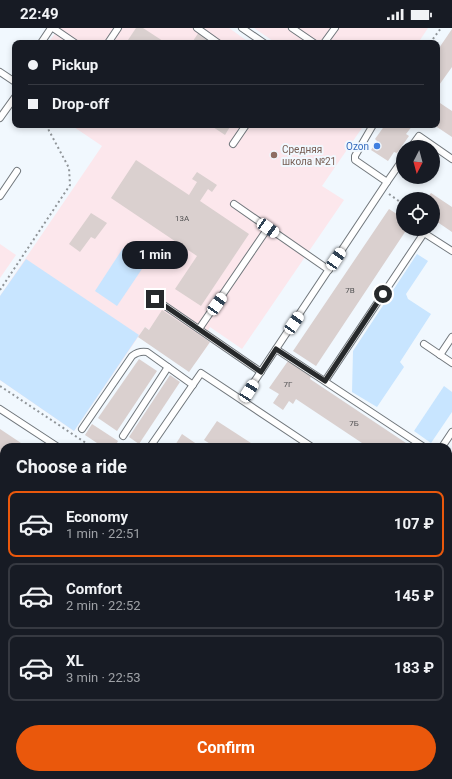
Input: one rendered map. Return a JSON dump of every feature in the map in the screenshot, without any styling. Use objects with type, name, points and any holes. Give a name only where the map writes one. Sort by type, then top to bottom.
[{"type":"lane","points":[[43,40],[52,28],[70,40]]},
{"type":"lane","points":[[110,40],[118,28]]},
{"type":"lane","points":[[197,28],[214,40]]},
{"type":"lane","points":[[242,28],[260,40]]},
{"type":"lane","points":[[292,28],[310,40]]},
{"type":"lane","points":[[326,40],[335,28]]},
{"type":"lane","points":[[0,72],[12,80]]},
{"type":"lane","points":[[0,118],[12,101]]},
{"type":"lane","points":[[233,144],[244,128]]},
{"type":"lane","points":[[371,128],[354,156],[355,160],[387,182]]},
{"type":"lane","points":[[416,140],[419,136],[425,140]]},
{"type":"lane","points":[[440,151],[452,159]]},
{"type":"lane","points":[[242,400],[396,169]]},
{"type":"lane","points":[[0,196],[17,171]]},
{"type":"lane","points":[[234,204],[329,270]]},
{"type":"lane","points":[[200,329],[268,228]]},
{"type":"lane","points":[[325,381],[424,233],[452,251]]},
{"type":"lane","points":[[155,299],[261,372]]},
{"type":"lane","points":[[440,355],[452,337]]},
{"type":"lane","points":[[424,344],[452,363]]},
{"type":"lane","points":[[276,349],[418,443]]},
{"type":"lane","points":[[82,429],[132,356],[141,351],[147,352],[193,385]]},
{"type":"lane","points":[[123,436],[168,367]]},
{"type":"lane","points":[[153,443],[201,373],[306,443]]},
{"type":"lane","points":[[0,409],[52,443]]},
{"type":"lane","points":[[445,443],[452,432]]},
{"type":"path","points":[[432,40],[441,28]]},
{"type":"path","points":[[0,290],[70,185],[69,168],[48,128]]},
{"type":"path","points":[[382,190],[396,199]]},
{"type":"path","points":[[0,386],[86,443]]},
{"type":"shaded area","points":[[59,28],[229,28],[246,40],[50,40]]},
{"type":"shaded area","points":[[254,28],[428,28],[420,40],[272,40]]},
{"type":"shaded area","points":[[75,128],[362,128],[322,186],[344,200],[242,349],[210,327],[204,338],[210,342],[196,362],[145,327],[74,431],[0,380],[0,296],[102,146]]},
{"type":"shaded area","points":[[0,244],[16,255],[0,278]]},
{"type":"shaded area","points":[[123,248],[146,263],[117,306],[95,291]]},
{"type":"shaded area","points":[[417,254],[428,261],[406,294],[408,299],[431,314],[400,362],[404,367],[377,407],[352,392],[353,351]]},
{"type":"shaded area","points":[[26,259],[139,335],[74,431],[0,380],[0,296]]},
{"type":"shaded area","points":[[444,386],[452,392],[452,412],[431,443],[414,431]]},
{"type":"building","points":[[136,28],[143,28],[161,40],[128,40]]},
{"type":"building","points":[[452,29],[452,67],[440,84],[440,47]]},
{"type":"building","points":[[199,32],[211,40],[194,40]]},
{"type":"building","points":[[440,103],[452,111],[452,137],[438,128],[440,128]]},
{"type":"building","points":[[214,128],[229,128],[225,135]]},
{"type":"building","points":[[383,128],[411,128],[406,134],[409,136],[406,140],[396,140],[396,153],[394,152],[388,161],[371,150],[377,141],[375,139]]},
{"type":"building","points":[[136,160],[189,195],[197,182],[192,179],[197,172],[217,185],[212,192],[208,189],[200,201],[249,234],[201,306],[175,289],[197,256],[111,198]]},
{"type":"building","points":[[440,199],[452,207],[452,232],[440,224]]},
{"type":"building","points":[[389,209],[396,214],[396,236],[402,236],[316,366],[293,351]]},
{"type":"building","points":[[91,213],[107,223],[95,239],[91,237],[80,252],[69,244]]},
{"type":"building","points":[[162,310],[210,342],[189,372],[138,337],[145,327],[149,330]]},
{"type":"building","points":[[139,359],[157,371],[117,431],[98,418]]},
{"type":"building","points":[[288,361],[311,376],[310,379],[406,443],[362,443],[296,399],[293,404],[289,401],[283,410],[273,403],[279,394],[269,388]]},
{"type":"building","points":[[170,375],[180,382],[140,443],[129,437]]},
{"type":"building","points":[[217,421],[251,443],[209,443],[204,440]]},
{"type":"building","points":[[92,424],[118,441],[117,443],[97,443],[85,435]]},
{"type":"building","points":[[0,429],[21,443],[0,443]]},
{"type":"building","points":[[182,434],[195,443],[176,443]]},
{"type":"place","name":"Ozon","points":[[377,146]]},
{"type":"place","name":"Средняя школа №21","points":[[274,155]]},
{"type":"route","points":[[155,299],[261,372],[276,349],[325,381],[383,294]]}]
